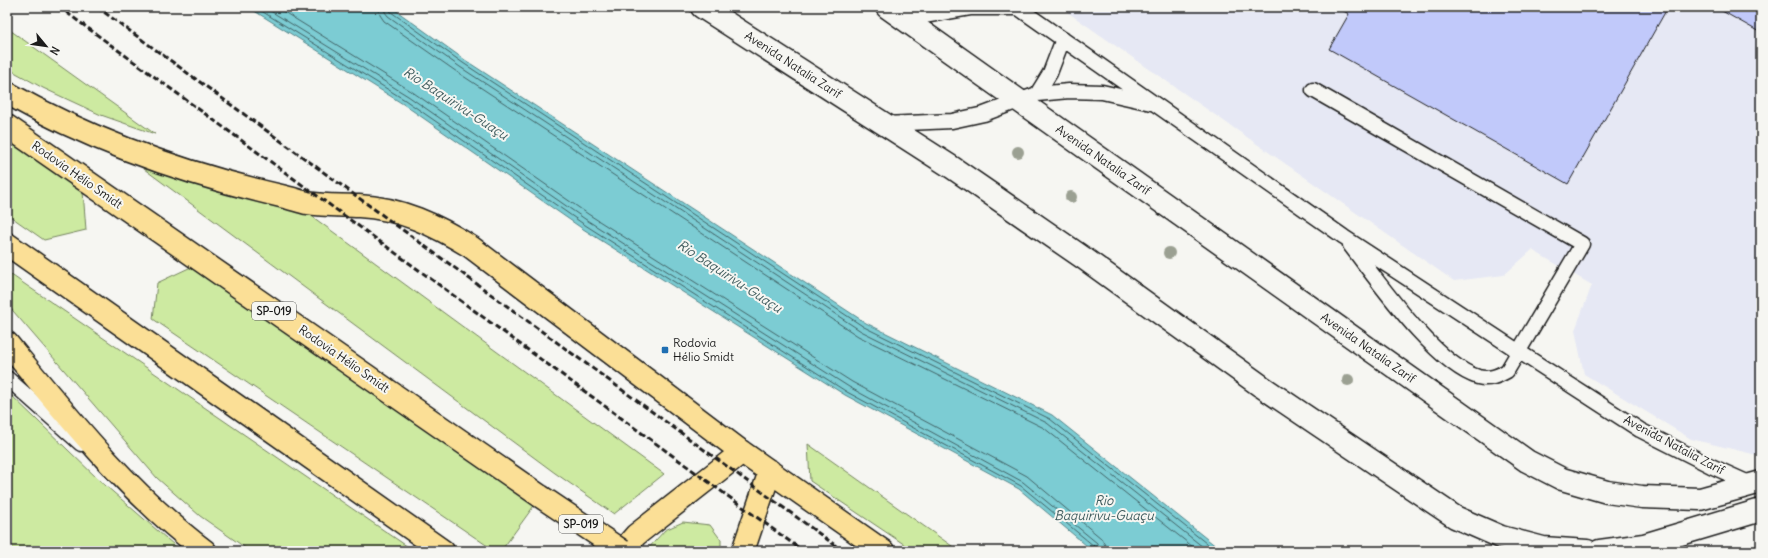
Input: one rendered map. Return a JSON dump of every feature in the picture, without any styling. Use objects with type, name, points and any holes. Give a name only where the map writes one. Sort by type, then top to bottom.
[{"type":"main road","name":"Avenida Natalia Zarif","points":[[702,7],[953,168],[1065,245],[1261,386],[1454,517],[1501,537],[1543,548],[1587,551]]},
{"type":"main road","name":"Avenida Natalia Zarif","points":[[893,12],[1028,97],[1527,461],[1562,479],[1614,493],[1642,497],[1700,499],[1756,483]]},
{"type":"main road","points":[[7,93],[48,116],[166,164],[249,189],[308,203],[333,206],[359,206],[389,210],[418,218],[445,231],[471,247],[742,452],[883,551]]},
{"type":"main road","name":"Rodovia Hélio Smidt","points":[[7,126],[540,496],[622,551]]},
{"type":"main road","points":[[7,244],[443,551]]},
{"type":"main road","points":[[7,343],[85,437],[145,500],[205,551]]},
{"type":"main road","points":[[622,551],[636,535],[742,452]]},
{"type":"main road","points":[[743,551],[770,471]]},
{"type":"main road","points":[[1600,551],[1644,545],[1761,510]]},
{"type":"lane","name":"Avenida Natalia Zarif","points":[[1018,7],[1344,237],[1640,430],[1711,466],[1756,483]]},
{"type":"lane","points":[[893,12],[918,17],[970,8],[1018,7]]},
{"type":"lane","points":[[1028,97],[1050,73],[1063,39]]},
{"type":"lane","points":[[1313,90],[1582,244],[1518,351]]},
{"type":"lane","name":"Avenida Natalia Zarif","points":[[884,124],[952,122],[984,114],[1028,97],[1069,91],[1102,92],[1155,104]]},
{"type":"lane","name":"Avenida Natalia Zarif","points":[[1344,237],[1387,293],[1430,343],[1457,366],[1478,377],[1496,377],[1507,371],[1518,351]]},
{"type":"lane","points":[[7,378],[72,437],[132,486]]},
{"type":"shaded area","points":[[1060,7],[1761,7],[1761,456],[1691,439],[1584,374],[1575,330],[1592,285],[1532,250],[1504,275],[1454,281]]},
{"type":"green space","points":[[7,28],[155,134],[101,115],[43,88],[7,68]]},
{"type":"green space","points":[[7,139],[83,191],[86,230],[44,240],[7,214]]},
{"type":"green space","points":[[140,166],[179,179],[306,212],[664,474],[614,514],[555,473]]},
{"type":"green space","points":[[191,267],[536,503],[501,551],[495,551],[153,319],[157,283]]},
{"type":"green space","points":[[7,272],[414,551],[250,551],[200,516],[157,478],[7,304]]},
{"type":"green space","points":[[7,391],[98,479],[181,551],[7,551]]},
{"type":"green space","points":[[808,444],[959,551],[914,551],[810,481]]},
{"type":"green space","points":[[683,522],[710,525],[721,540],[721,551],[646,551],[665,530]]},
{"type":"water","name":"Rio Baquirivu-Guaçu","points":[[248,7],[391,7],[465,60],[866,323],[1052,415],[1222,551],[1093,551],[1019,489],[845,395],[580,227],[403,104]]},
{"type":"building","points":[[1336,7],[1668,7],[1568,184],[1329,49],[1349,14]]},
{"type":"building","points":[[1715,7],[1761,7],[1761,33]]},
{"type":"tram line","points":[[7,548],[11,551]]},
{"type":"railway","points":[[59,7],[803,551]]},
{"type":"railway","points":[[97,7],[843,551]]},
{"type":"place","name":"Rodovia Hélio Smidt","points":[[665,350]]}]
